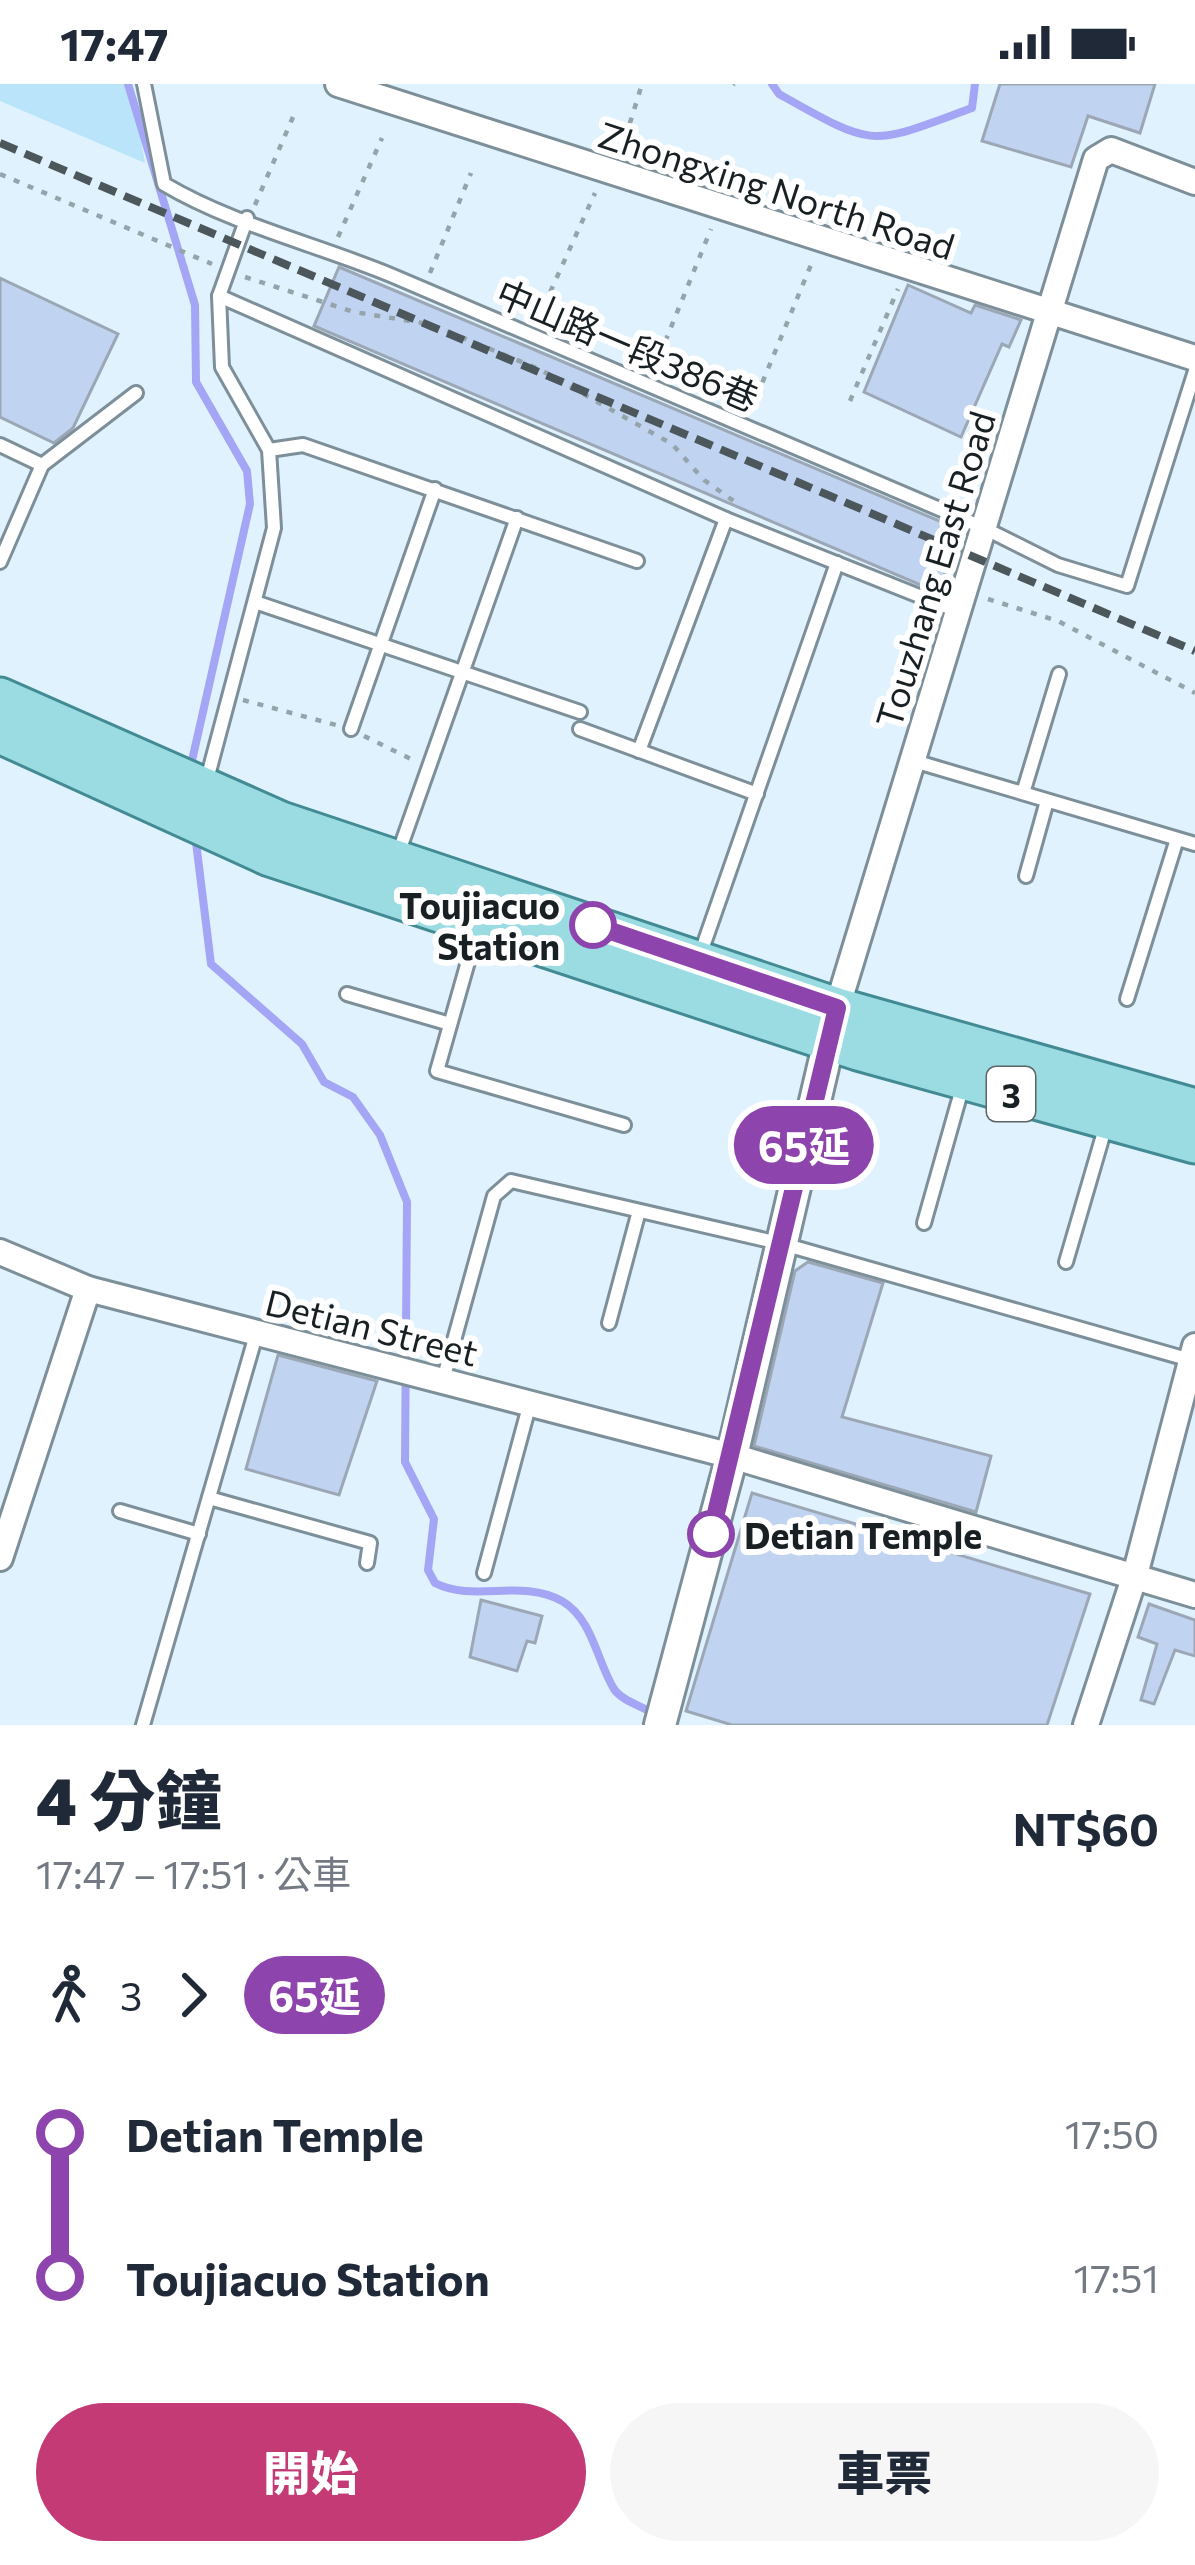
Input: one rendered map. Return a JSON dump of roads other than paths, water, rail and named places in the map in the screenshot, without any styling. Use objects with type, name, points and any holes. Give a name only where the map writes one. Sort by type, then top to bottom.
[{"type":"main road","name":"3","points":[[0,698],[204,790],[396,860],[699,960],[964,1081],[1195,1143]]},
{"type":"main road","name":"3","points":[[0,733],[270,856],[479,922],[832,1024],[1195,1109]]},
{"type":"street","name":"Zhongxing North Road","points":[[338,84],[1195,358]]},
{"type":"street","name":"Touzhang East Road","points":[[832,1024],[1047,312],[1103,152],[1111,150],[1195,182]]},
{"type":"street","points":[[667,1723],[832,1024]]},
{"type":"street","name":"Detian Street","points":[[0,1252],[88,1288],[731,1456],[1195,1595]]},
{"type":"street","points":[[0,1558],[88,1288]]},
{"type":"street","points":[[1086,1725],[1135,1575],[1194,1356]]},
{"type":"lane","name":"中山路一段386巷","points":[[144,84],[164,184],[207,209],[247,218],[424,290],[984,528],[1058,566],[1127,586],[1195,371]]},
{"type":"lane","points":[[204,790],[274,528],[268,450],[222,367],[219,296],[247,218]]},
{"type":"lane","points":[[219,296],[726,519],[837,563],[962,603]]},
{"type":"lane","points":[[0,562],[42,465],[136,394]]},
{"type":"lane","points":[[0,445],[42,465]]},
{"type":"lane","points":[[268,450],[303,445],[637,561]]},
{"type":"lane","points":[[351,730],[435,489]]},
{"type":"lane","points":[[396,860],[517,518]]},
{"type":"lane","points":[[639,751],[726,519]]},
{"type":"lane","points":[[699,960],[837,563]]},
{"type":"lane","points":[[255,602],[580,712]]},
{"type":"lane","points":[[1023,794],[1059,674]]},
{"type":"lane","points":[[580,729],[757,794]]},
{"type":"lane","points":[[914,761],[1195,844]]},
{"type":"lane","points":[[1025,876],[1047,800]]},
{"type":"lane","points":[[1127,999],[1177,839]]},
{"type":"lane","points":[[479,922],[437,1071],[624,1126]]},
{"type":"lane","points":[[347,994],[450,1024]]},
{"type":"lane","points":[[924,1223],[964,1081]]},
{"type":"lane","points":[[1066,1262],[1108,1121]]},
{"type":"lane","points":[[442,1380],[494,1196],[511,1180],[783,1244],[1194,1356]]},
{"type":"lane","points":[[609,1323],[639,1211]]},
{"type":"lane","points":[[143,1725],[256,1334]]},
{"type":"lane","points":[[484,1573],[530,1403]]},
{"type":"lane","points":[[209,1498],[370,1543],[367,1563]]},
{"type":"lane","points":[[120,1511],[199,1534]]},
{"type":"waterway","points":[[128,84],[195,305],[196,382],[247,471],[250,504],[191,765]]},
{"type":"waterway","points":[[772,84],[779,94],[836,125],[873,136],[912,130],[972,108],[975,84]]},
{"type":"waterway","points":[[195,834],[211,964],[302,1044],[324,1082],[353,1097],[380,1135],[407,1202],[405,1462],[434,1519],[428,1570],[435,1583],[450,1589],[530,1591],[562,1601],[588,1630],[614,1689],[653,1713]]},
{"type":"railway","points":[[0,143],[1195,651]]},
{"type":"place","name":"Toujiacuo Station","points":[[593,925]]},
{"type":"place","name":"Detian Temple","points":[[711,1534]]}]
